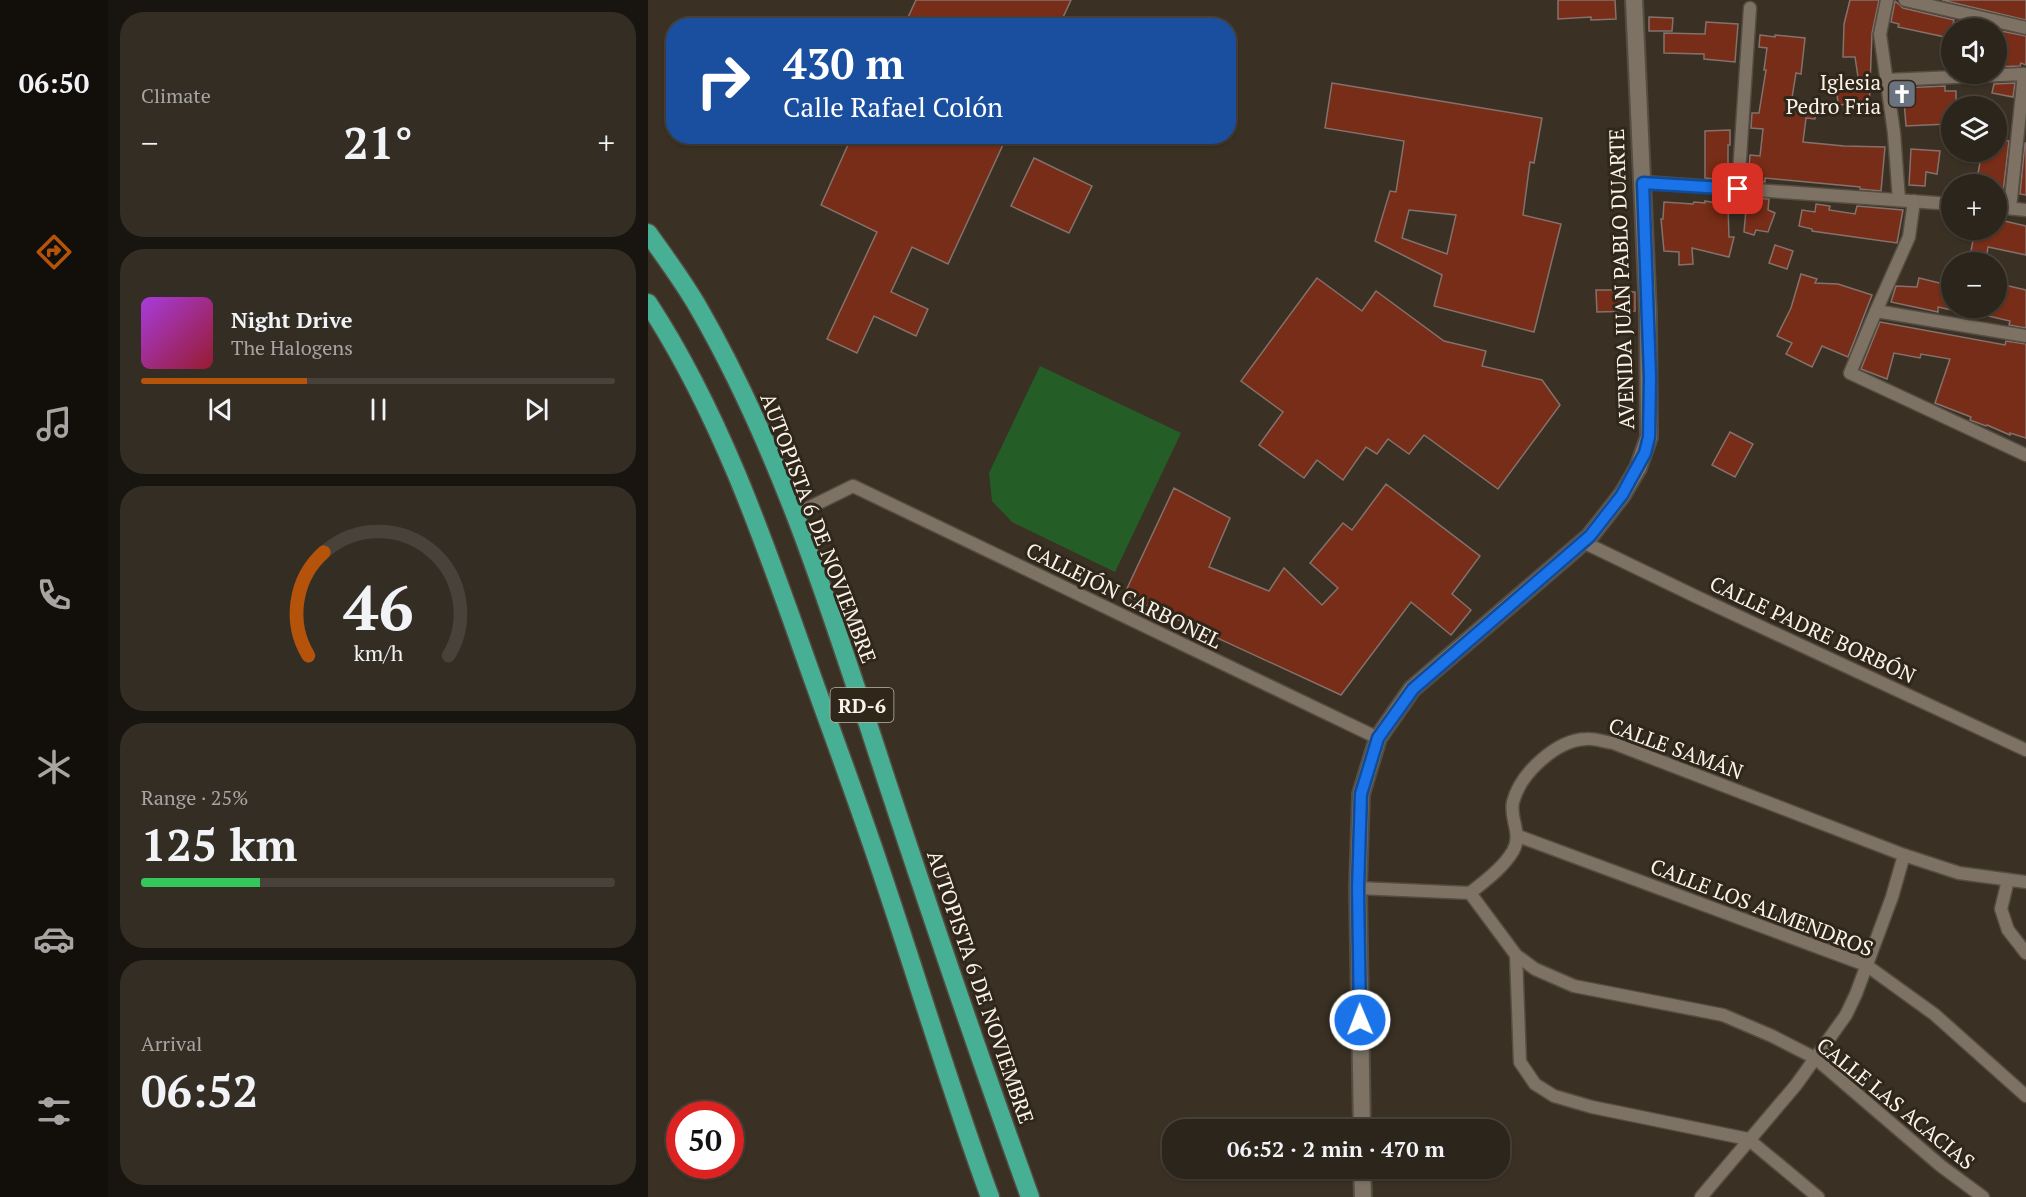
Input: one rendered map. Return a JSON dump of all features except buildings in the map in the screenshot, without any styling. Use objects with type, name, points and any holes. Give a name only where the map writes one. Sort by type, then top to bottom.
[{"type":"highway","name":"AUTOPISTA 6 DE NOVIEMBRE","points":[[648,233],[697,305],[730,367],[772,458],[853,678],[919,879],[1030,1197]]},
{"type":"highway","name":"RD-6","points":[[648,303],[668,333],[708,412],[744,491],[880,866],[971,1146],[990,1197]]},
{"type":"main road","name":"AVENIDA JUAN PABLO DUARTE","points":[[1362,1119],[1358,888],[1361,794],[1378,738],[1413,689],[1583,542],[1622,495],[1638,468],[1649,437],[1649,346],[1634,0]]},
{"type":"main road","points":[[1362,1179],[1363,1197]]},
{"type":"street","points":[[1887,0],[1880,34],[1894,133],[1899,200]]},
{"type":"street","points":[[1905,0],[2026,28]]},
{"type":"street","points":[[1738,189],[1750,8]]},
{"type":"street","points":[[1886,80],[2024,74],[2010,208]]},
{"type":"street","points":[[1643,183],[1941,203]]},
{"type":"street","points":[[1914,201],[1909,237],[1850,374],[2026,454]]},
{"type":"street","points":[[2007,208],[2026,210]]},
{"type":"street","points":[[1876,311],[2026,336]]},
{"type":"street","name":"CALLEJÓN CARBONEL","points":[[794,515],[854,486],[1378,738]]},
{"type":"street","name":"CALLE PADRE BORBÓN","points":[[1583,542],[2026,750]]},
{"type":"street","name":"CALLE SAMÁN","points":[[1518,836],[1512,804],[1521,784],[1534,765],[1572,741],[1586,738],[1613,743],[1904,855],[1959,873],[2026,882]]},
{"type":"street","points":[[1358,888],[1470,893],[1493,875],[1513,851],[1518,836]]},
{"type":"street","name":"CALLE LOS ALMENDROS","points":[[1518,836],[1866,965],[1934,1014],[2026,1096]]},
{"type":"street","points":[[1701,1197],[1796,1085],[1846,1015],[1892,897],[1904,855]]},
{"type":"street","points":[[2007,880],[2001,909],[2008,930],[2026,953]]},
{"type":"street","name":"CALLE LAS ACACIAS","points":[[1470,893],[1516,955],[1534,969],[1574,986],[1723,1015],[1815,1058],[1941,1166],[1983,1197]]},
{"type":"street","points":[[1516,955],[1520,1062],[1535,1083],[1554,1096],[1592,1107],[1748,1139],[1818,1197]]},
{"type":"green space","points":[[1040,366],[1181,433],[1115,572],[1012,522],[992,501],[989,473]]},
{"type":"place","name":"Iglesia Pedro Fria","points":[[1902,94]]},
{"type":"route","points":[[1360,1020],[1358,888],[1361,794],[1378,738],[1413,689],[1583,542],[1622,495],[1638,468],[1649,437],[1650,377],[1643,183],[1738,189]]}]
